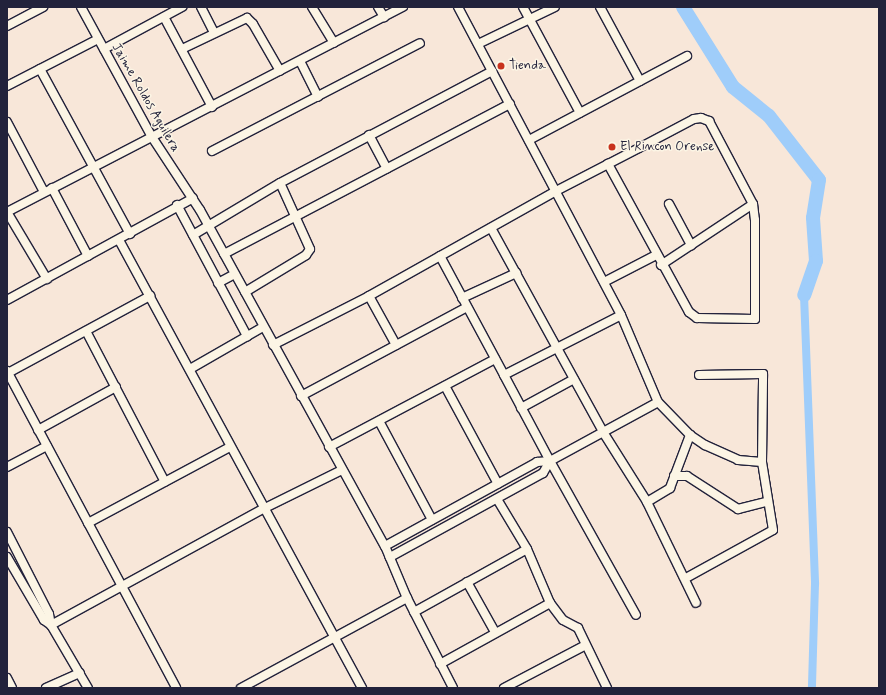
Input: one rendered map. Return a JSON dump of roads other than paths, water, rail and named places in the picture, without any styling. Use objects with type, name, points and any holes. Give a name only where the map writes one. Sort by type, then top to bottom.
[{"type":"street","points":[[8,22],[43,7]]},
{"type":"street","name":"Jaime Roldos Aguilera","points":[[81,7],[152,137],[193,198],[329,447],[385,546],[407,598],[453,688]]},
{"type":"street","points":[[104,49],[182,7]]},
{"type":"street","points":[[201,7],[214,33]]},
{"type":"street","points":[[312,7],[334,43]]},
{"type":"street","points":[[378,7],[384,17]]},
{"type":"street","points":[[47,278],[7,212],[403,7]]},
{"type":"street","points":[[458,7],[621,315],[658,402],[690,435],[738,460],[762,462]]},
{"type":"street","points":[[523,7],[580,113]]},
{"type":"street","points":[[478,44],[555,7]]},
{"type":"street","points":[[600,7],[640,81]]},
{"type":"street","points":[[164,17],[212,107]]},
{"type":"street","points":[[182,49],[214,33],[249,19],[280,71]]},
{"type":"street","points":[[7,86],[98,39]]},
{"type":"street","points":[[212,151],[420,44]]},
{"type":"street","points":[[529,140],[687,56]]},
{"type":"street","points":[[300,61],[318,97]]},
{"type":"street","points":[[40,69],[130,234]]},
{"type":"street","points":[[193,235],[209,227],[280,183],[492,71]]},
{"type":"street","points":[[224,254],[297,218],[510,104]]},
{"type":"street","points":[[273,345],[369,296],[556,191],[608,164],[701,118],[709,121],[752,204],[755,220],[755,319],[697,318],[684,307],[608,164]]},
{"type":"street","points":[[7,122],[44,192]]},
{"type":"street","points":[[369,136],[387,169]]},
{"type":"street","points":[[245,292],[309,252],[310,247],[280,183]]},
{"type":"street","points":[[52,188],[88,256]]},
{"type":"street","points":[[7,300],[120,240],[178,205],[193,198]]},
{"type":"street","points":[[669,204],[691,245]]},
{"type":"street","points":[[661,265],[752,204]]},
{"type":"street","points":[[178,205],[247,336]]},
{"type":"street","points":[[491,228],[603,432],[647,502],[686,578],[696,602]]},
{"type":"street","points":[[120,240],[190,369],[230,447],[265,508],[362,688]]},
{"type":"street","points":[[604,282],[656,255]]},
{"type":"street","points":[[440,256],[521,408],[636,615]]},
{"type":"street","points":[[462,298],[516,273]]},
{"type":"street","points":[[218,283],[235,274]]},
{"type":"street","points":[[150,296],[7,372],[176,688]]},
{"type":"street","points":[[369,296],[396,345]]},
{"type":"street","points":[[301,396],[467,307]]},
{"type":"street","points":[[504,375],[621,315]]},
{"type":"street","points":[[190,369],[263,327]]},
{"type":"street","points":[[86,331],[165,482]]},
{"type":"street","points":[[329,447],[495,359]]},
{"type":"street","points":[[686,578],[772,533],[762,462],[763,374],[699,375]]},
{"type":"street","points":[[521,408],[574,380]]},
{"type":"street","points":[[445,386],[498,484]]},
{"type":"street","points":[[38,430],[116,387]]},
{"type":"street","points":[[385,546],[537,462],[550,461],[658,402]]},
{"type":"street","points":[[379,421],[432,520]]},
{"type":"street","points":[[647,502],[670,488],[690,435]]},
{"type":"street","points":[[7,467],[47,446]]},
{"type":"street","points":[[88,523],[230,447]]},
{"type":"street","points":[[390,557],[543,473],[550,461]]},
{"type":"street","points":[[51,625],[265,508],[342,470]]},
{"type":"street","points":[[674,476],[687,476],[738,509],[767,502]]},
{"type":"street","points":[[497,499],[527,549],[550,603],[563,620],[578,628],[584,646],[607,688]]},
{"type":"street","points":[[7,532],[49,614],[51,625],[88,688]]},
{"type":"street","points":[[414,612],[527,549]]},
{"type":"street","points":[[7,557],[9,566],[44,620],[51,625]]},
{"type":"street","points":[[468,582],[495,632]]},
{"type":"street","points":[[241,688],[407,598]]},
{"type":"street","points":[[440,664],[495,632],[550,603]]},
{"type":"street","points":[[504,688],[584,646]]},
{"type":"street","points":[[46,688],[80,673]]},
{"type":"street","points":[[7,678],[12,688]]},
{"type":"waterway","points":[[683,7],[733,87],[769,116],[819,180],[813,218],[816,261],[804,295]]},
{"type":"waterway","points":[[804,295],[815,584],[812,688]]},
{"type":"place","name":"Tienda","points":[[501,66]]},
{"type":"place","name":"El Rincon Orense","points":[[612,147]]}]
